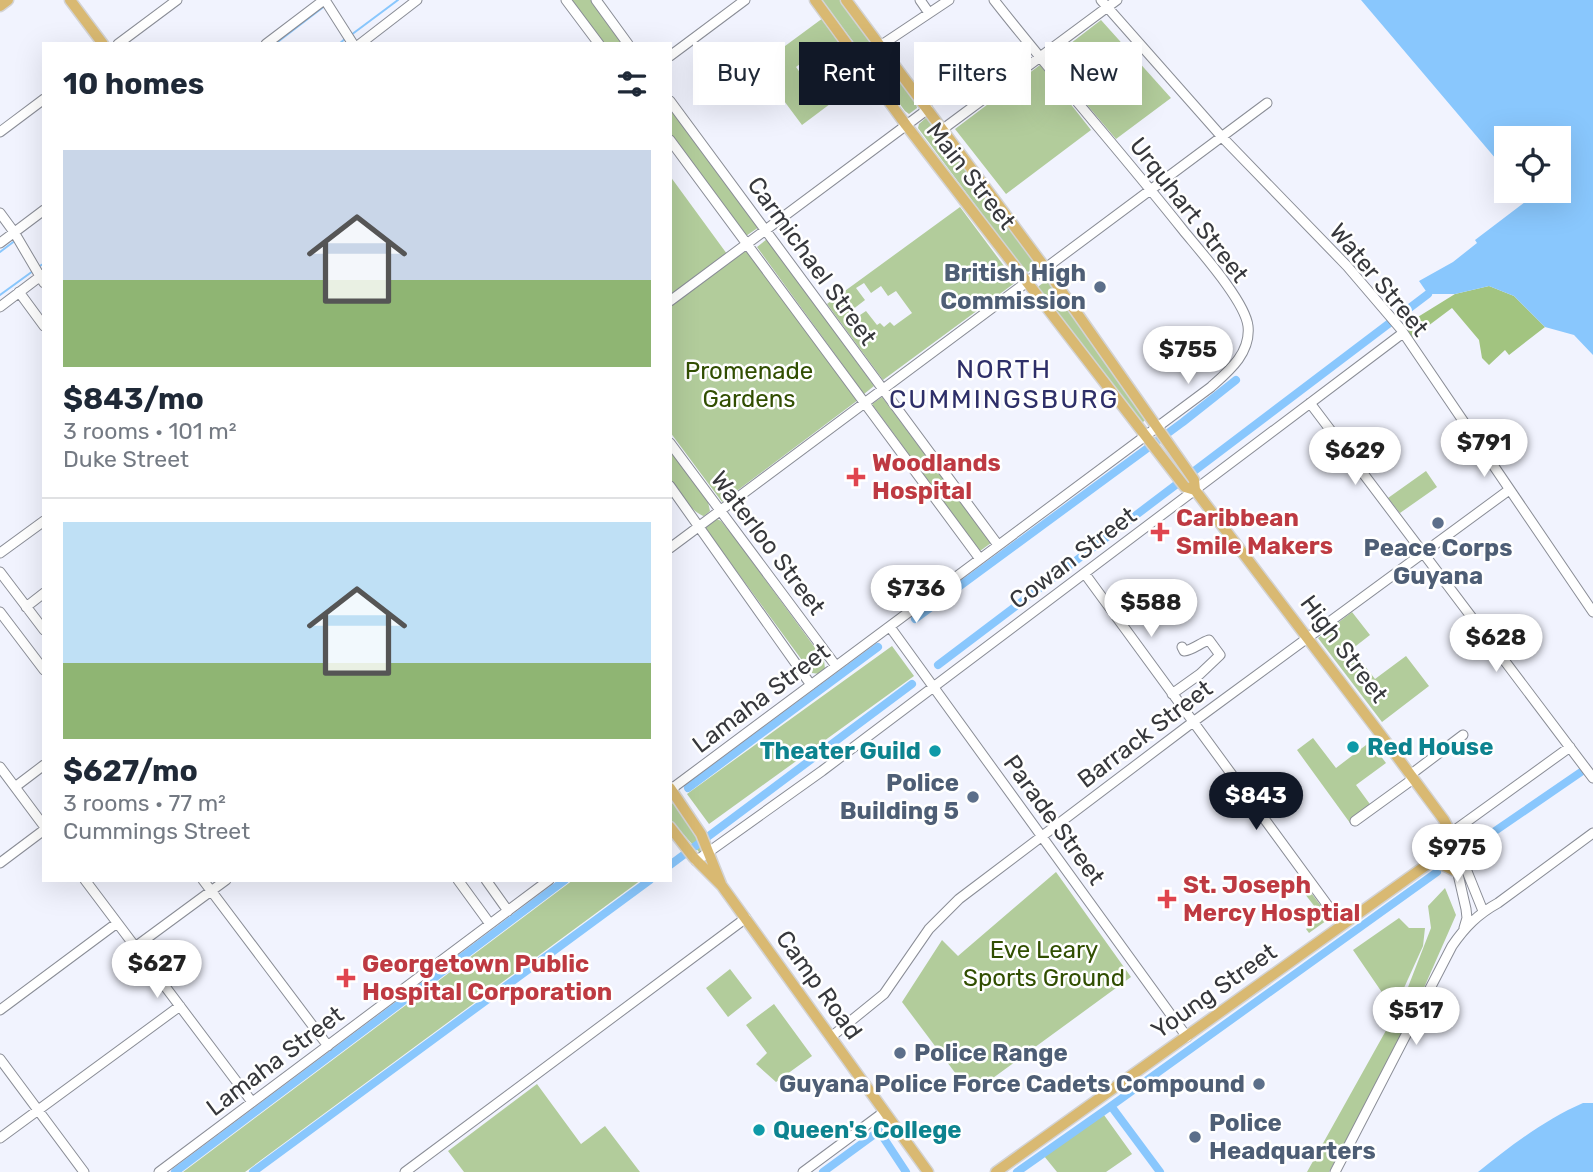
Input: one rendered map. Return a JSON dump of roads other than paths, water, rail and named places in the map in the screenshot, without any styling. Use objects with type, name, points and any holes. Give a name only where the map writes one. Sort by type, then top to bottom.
[{"type":"main road","points":[[0,6],[8,0]]},
{"type":"main road","points":[[70,0],[102,42]]},
{"type":"main road","name":"Main Street","points":[[815,0],[906,125],[1148,440],[1191,486]]},
{"type":"main road","name":"Main Street","points":[[846,0],[877,42]]},
{"type":"main road","name":"Main Street","points":[[900,72],[1046,269],[1159,431],[1191,486]]},
{"type":"main road","name":"High Street","points":[[1191,486],[1412,777],[1453,841]]},
{"type":"main road","points":[[673,792],[701,834],[722,886]]},
{"type":"main road","name":"Camp Road","points":[[672,830],[695,860],[722,886],[928,1171]]},
{"type":"main road","name":"Young Street","points":[[996,1172],[1433,860],[1453,841]]},
{"type":"main road","points":[[1433,860],[1455,871]]},
{"type":"street","points":[[121,42],[177,0]]},
{"type":"street","points":[[268,42],[324,0],[352,42]]},
{"type":"street","points":[[366,42],[417,0]]},
{"type":"street","points":[[566,0],[598,42]]},
{"type":"street","points":[[596,0],[627,42]]},
{"type":"street","points":[[672,55],[745,0]]},
{"type":"street","points":[[919,0],[929,13]]},
{"type":"street","points":[[886,42],[949,0]]},
{"type":"street","name":"Urquhart Street","points":[[994,0],[1228,287],[1242,309],[1248,326],[1246,346],[1234,367],[1148,440]]},
{"type":"street","points":[[943,129],[1104,4],[1117,0]]},
{"type":"street","name":"Water Street","points":[[1104,4],[1222,137],[1347,266],[1386,311],[1593,612]]},
{"type":"street","points":[[0,132],[42,100]]},
{"type":"street","points":[[672,547],[1268,103]]},
{"type":"street","name":"Carmichael Street","points":[[672,104],[998,545]]},
{"type":"street","points":[[672,300],[928,109]]},
{"type":"street","name":"Carmichael Street","points":[[672,143],[980,559]]},
{"type":"street","points":[[0,243],[42,211]]},
{"type":"street","points":[[0,214],[42,278],[0,307]]},
{"type":"street","points":[[19,292],[42,323]]},
{"type":"street","name":"Cowan Street","points":[[695,860],[822,771],[1085,574],[1191,486],[1310,403],[1401,330]]},
{"type":"street","points":[[1310,403],[1593,778]]},
{"type":"street","name":"Lamaha Street","points":[[673,792],[998,545],[1148,440]]},
{"type":"street","name":"Waterloo Street","points":[[672,446],[836,666]]},
{"type":"street","name":"Waterloo Street","points":[[672,489],[811,685]]},
{"type":"street","name":"Barrack Street","points":[[831,1037],[884,994],[942,914],[959,898],[1509,490]]},
{"type":"street","points":[[0,553],[42,522]]},
{"type":"street","points":[[0,572],[42,627]]},
{"type":"street","points":[[1085,574],[1342,925]]},
{"type":"street","points":[[26,607],[42,595]]},
{"type":"street","points":[[0,612],[42,667]]},
{"type":"street","name":"Parade Street","points":[[890,627],[1187,1037]]},
{"type":"street","points":[[1172,694],[1200,674],[1220,655],[1209,640],[1190,650],[1184,651],[1182,647]]},
{"type":"street","points":[[1356,821],[1463,735]]},
{"type":"street","points":[[1453,841],[1570,747]]},
{"type":"street","points":[[0,767],[42,825]]},
{"type":"street","points":[[15,787],[42,767]]},
{"type":"street","points":[[0,863],[42,830]]},
{"type":"street","points":[[1335,1172],[1463,929],[1482,911],[1498,903],[1593,833]]},
{"type":"street","name":"High Street","points":[[1453,841],[1455,871],[1467,918],[1463,929]]},
{"type":"street","name":"High Street","points":[[1453,841],[1465,862],[1482,911]]},
{"type":"street","points":[[86,882],[252,1102]]},
{"type":"street","points":[[204,882],[328,1046]]},
{"type":"street","points":[[135,947],[223,882]]},
{"type":"street","points":[[460,882],[491,924]]},
{"type":"street","points":[[487,882],[508,911]]},
{"type":"street","name":"Lamaha Street","points":[[159,1172],[546,882]]},
{"type":"street","points":[[405,1172],[746,918]]},
{"type":"street","points":[[0,1010],[117,923]]},
{"type":"street","points":[[0,1138],[180,1006]]},
{"type":"street","points":[[0,1059],[85,1172]]},
{"type":"street","points":[[803,1172],[884,1112]]},
{"type":"water","points":[[1361,0],[1593,0],[1593,355],[1574,335],[1545,327],[1514,296],[1489,286],[1455,294],[1428,294],[1419,281],[1453,262],[1477,243],[1475,240],[1524,203],[1571,203],[1571,126],[1494,126],[1494,157]]},
{"type":"water","points":[[1583,1103],[1593,1103],[1593,1172],[1478,1172],[1529,1134]]},
{"type":"waterway","points":[[351,35],[398,0]]},
{"type":"waterway","points":[[278,42],[326,5]]},
{"type":"waterway","points":[[341,42],[346,38]]},
{"type":"waterway","points":[[0,252],[16,240]]},
{"type":"waterway","points":[[38,267],[42,265]]},
{"type":"waterway","points":[[0,295],[33,271]]},
{"type":"waterway","points":[[938,665],[1428,294]]},
{"type":"waterway","points":[[915,619],[1236,380]]},
{"type":"waterway","points":[[688,788],[878,647]]},
{"type":"waterway","points":[[672,864],[912,684]]},
{"type":"waterway","points":[[1479,842],[1581,772]]},
{"type":"waterway","points":[[1160,1172],[1111,1106],[1437,872]]},
{"type":"waterway","points":[[175,1172],[562,882]]},
{"type":"waterway","points":[[253,1172],[647,882]]},
{"type":"waterway","points":[[1017,1172],[1111,1106]]},
{"type":"waterway","points":[[823,1172],[879,1131],[906,1172]]},
{"type":"place","name":"British High Commission","points":[[1100,287]]},
{"type":"place","name":"Woodlands Hospital","points":[[856,477]]},
{"type":"place","name":"Peace Corps Guyana","points":[[1438,523]]},
{"type":"place","name":"Caribbean Smile Makers","points":[[1160,532]]},
{"type":"place","name":"Red House","points":[[1353,747]]},
{"type":"place","name":"Theater Guild","points":[[935,751]]},
{"type":"place","name":"Police Building 5","points":[[973,797]]},
{"type":"place","name":"St. Joseph Mercy Hosptial","points":[[1167,899]]},
{"type":"place","name":"Georgetown Public Hospital Corporation","points":[[346,978]]},
{"type":"place","name":"Police Range","points":[[900,1053]]},
{"type":"place","name":"Guyana Police Force Cadets Compound","points":[[1259,1084]]},
{"type":"place","name":"Queen's College","points":[[759,1130]]},
{"type":"place","name":"Police Headquarters","points":[[1195,1137]]},
{"type":"district","name":"NORTH CUMMINGSBURG","points":[[1004,384]]},
{"type":"park label","name":"Promenade Gardens","points":[[749,385]]},
{"type":"park label","name":"Eve Leary Sports Ground","points":[[1044,964]]}]
